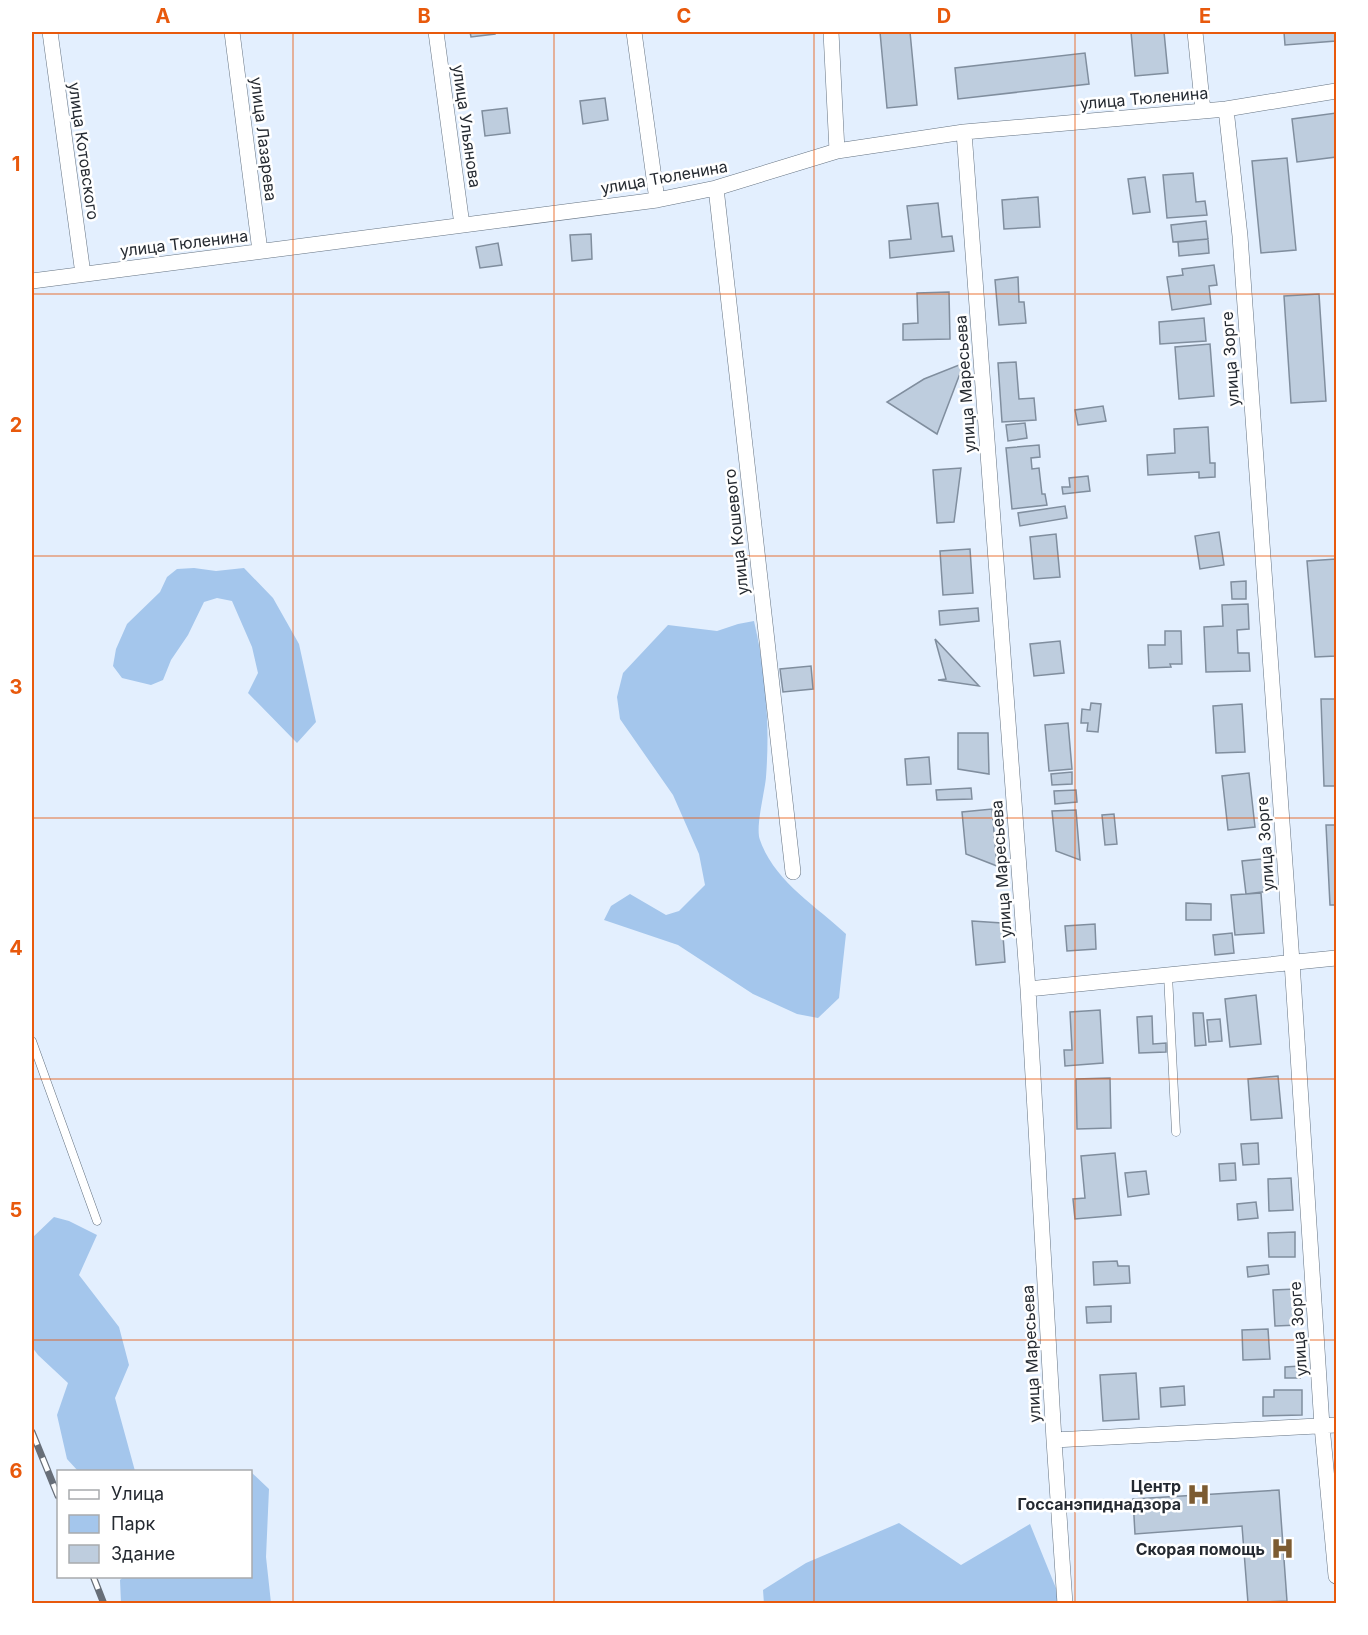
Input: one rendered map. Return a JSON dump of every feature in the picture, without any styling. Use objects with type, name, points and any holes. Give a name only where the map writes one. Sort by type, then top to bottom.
[{"type":"street","name":"улица Котовского","points":[[50,32],[83,274]]},
{"type":"street","name":"улица Лазарева","points":[[232,32],[260,251]]},
{"type":"street","name":"улица Ульянова","points":[[436,32],[462,225]]},
{"type":"street","points":[[634,32],[657,200]]},
{"type":"street","points":[[831,32],[837,151]]},
{"type":"street","points":[[1196,32],[1203,111]]},
{"type":"street","name":"улица Тюленина","points":[[32,281],[657,200],[716,188],[837,151],[964,132],[1226,110],[1336,92]]},
{"type":"street","name":"улица Зорге","points":[[1226,110],[1240,236],[1292,962],[1329,1425],[1336,1576]]},
{"type":"street","name":"улица Маресьева","points":[[964,132],[1029,989],[1065,1604]]},
{"type":"street","name":"улица Кошевого","points":[[716,188],[793,872]]},
{"type":"street","points":[[1029,989],[1336,958]]},
{"type":"street","points":[[1054,1440],[1329,1425]]},
{"type":"lane","points":[[1168,975],[1176,1132]]},
{"type":"lane","points":[[32,1041],[97,1221]]},
{"type":"green space","points":[[194,568],[216,571],[244,568],[273,598],[299,644],[316,722],[297,743],[248,693],[258,673],[252,647],[232,601],[217,598],[204,602],[188,635],[171,660],[163,680],[151,685],[122,678],[113,666],[116,649],[127,624],[160,592],[167,577],[177,569]]},
{"type":"green space","points":[[754,621],[762,660],[767,718],[766,777],[759,818],[760,840],[766,855],[785,880],[846,934],[839,998],[818,1018],[797,1014],[753,994],[678,945],[604,920],[611,906],[630,894],[666,915],[679,911],[705,885],[699,854],[673,795],[620,719],[617,697],[623,673],[668,625],[717,631]]},
{"type":"green space","points":[[54,1217],[69,1221],[97,1235],[79,1275],[119,1327],[129,1365],[115,1398],[135,1470],[77,1470],[67,1459],[57,1415],[68,1383],[32,1347],[32,1238]]},
{"type":"green space","points":[[252,1473],[269,1489],[266,1557],[271,1603],[121,1603],[120,1580],[122,1578],[252,1578]]},
{"type":"green space","points":[[899,1523],[961,1565],[1030,1524],[1062,1603],[764,1604],[763,1590],[806,1563]]},
{"type":"building","points":[[470,32],[495,32],[495,34],[471,37]]},
{"type":"building","points":[[880,32],[910,32],[917,105],[887,108]]},
{"type":"building","points":[[1131,32],[1164,32],[1168,73],[1135,76]]},
{"type":"building","points":[[1284,32],[1336,32],[1336,41],[1285,45]]},
{"type":"building","points":[[1085,53],[1089,84],[958,99],[955,68]]},
{"type":"building","points":[[605,98],[608,120],[583,124],[580,101]]},
{"type":"building","points":[[507,108],[510,133],[485,136],[482,111]]},
{"type":"building","points":[[1336,113],[1336,157],[1297,162],[1292,119]]},
{"type":"building","points":[[1287,158],[1296,250],[1261,253],[1252,161]]},
{"type":"building","points":[[1193,173],[1196,202],[1205,201],[1207,215],[1167,218],[1163,175]]},
{"type":"building","points":[[1145,177],[1150,212],[1133,214],[1128,179]]},
{"type":"building","points":[[1038,197],[1040,227],[1004,229],[1002,200]]},
{"type":"building","points":[[938,203],[942,237],[952,236],[954,251],[890,258],[889,241],[911,239],[907,206]]},
{"type":"building","points":[[1206,221],[1208,239],[1173,242],[1171,225]]},
{"type":"building","points":[[591,234],[592,259],[572,261],[570,235]]},
{"type":"building","points":[[1208,239],[1209,253],[1179,256],[1178,242]]},
{"type":"building","points":[[498,243],[502,265],[480,268],[476,247]]},
{"type":"building","points":[[1214,265],[1217,285],[1209,286],[1211,304],[1172,310],[1167,277],[1183,275],[1182,269]]},
{"type":"building","points":[[1018,277],[1019,302],[1024,302],[1026,323],[999,325],[995,280]]},
{"type":"building","points":[[949,292],[950,339],[903,340],[903,324],[918,323],[917,293]]},
{"type":"building","points":[[1319,294],[1326,401],[1291,403],[1284,296]]},
{"type":"building","points":[[1204,318],[1206,341],[1160,344],[1159,322]]},
{"type":"building","points":[[1210,344],[1214,396],[1179,399],[1175,347]]},
{"type":"building","points":[[1016,362],[1019,399],[1034,398],[1036,420],[1002,422],[998,363]]},
{"type":"building","points":[[964,363],[937,434],[887,402],[924,379]]},
{"type":"building","points":[[1103,406],[1106,421],[1078,425],[1075,410]]},
{"type":"building","points":[[1025,423],[1027,438],[1008,441],[1006,425]]},
{"type":"building","points":[[1208,427],[1210,463],[1215,463],[1215,477],[1199,478],[1199,472],[1148,475],[1147,455],[1175,453],[1174,429]]},
{"type":"building","points":[[1039,445],[1040,457],[1031,458],[1032,469],[1039,468],[1042,494],[1045,494],[1047,505],[1012,509],[1006,448]]},
{"type":"building","points":[[961,468],[954,522],[937,523],[933,470]]},
{"type":"building","points":[[1088,476],[1090,491],[1063,494],[1062,487],[1070,487],[1069,478]]},
{"type":"building","points":[[1065,506],[1067,518],[1020,526],[1018,513]]},
{"type":"building","points":[[1219,532],[1224,565],[1200,569],[1195,536]]},
{"type":"building","points":[[1056,534],[1060,577],[1034,579],[1030,537]]},
{"type":"building","points":[[970,549],[973,593],[943,595],[940,551]]},
{"type":"building","points":[[1336,559],[1336,656],[1315,657],[1307,561]]},
{"type":"building","points":[[1246,581],[1246,599],[1232,599],[1231,582]]},
{"type":"building","points":[[1248,604],[1249,629],[1237,630],[1238,653],[1249,653],[1250,671],[1206,672],[1204,627],[1223,626],[1222,605]]},
{"type":"building","points":[[978,608],[979,621],[940,625],[939,611]]},
{"type":"building","points":[[1165,631],[1181,631],[1182,664],[1149,668],[1148,645],[1165,645]]},
{"type":"building","points":[[935,639],[979,686],[938,680],[946,679]]},
{"type":"building","points":[[1060,641],[1064,673],[1034,676],[1030,644]]},
{"type":"building","points":[[811,666],[813,689],[783,692],[780,669]]},
{"type":"building","points":[[1321,699],[1336,699],[1336,786],[1324,786]]},
{"type":"building","points":[[1091,703],[1101,704],[1098,732],[1087,731],[1088,723],[1081,723],[1082,709],[1090,710]]},
{"type":"building","points":[[1242,704],[1245,752],[1216,753],[1213,706]]},
{"type":"building","points":[[1068,723],[1072,769],[1049,771],[1045,725]]},
{"type":"building","points":[[958,733],[988,733],[989,774],[958,769]]},
{"type":"building","points":[[929,757],[931,784],[907,785],[905,759]]},
{"type":"building","points":[[1072,772],[1072,784],[1052,785],[1051,774]]},
{"type":"building","points":[[1249,773],[1255,827],[1228,830],[1222,776]]},
{"type":"building","points":[[971,788],[972,799],[937,800],[936,790]]},
{"type":"building","points":[[1076,790],[1077,802],[1055,804],[1054,791]]},
{"type":"building","points":[[992,809],[997,866],[966,854],[962,812]]},
{"type":"building","points":[[1076,810],[1080,860],[1056,851],[1052,811]]},
{"type":"building","points":[[1114,814],[1117,844],[1105,845],[1102,815]]},
{"type":"building","points":[[1326,825],[1336,825],[1336,905],[1330,905]]},
{"type":"building","points":[[1271,858],[1273,877],[1269,877],[1270,891],[1246,894],[1242,861]]},
{"type":"building","points":[[1261,893],[1264,933],[1235,935],[1231,895]]},
{"type":"building","points":[[1186,903],[1211,904],[1211,920],[1186,920]]},
{"type":"building","points":[[972,921],[1002,923],[1005,962],[976,965]]},
{"type":"building","points":[[1095,924],[1096,949],[1067,951],[1065,926]]},
{"type":"building","points":[[1232,933],[1234,953],[1215,955],[1213,935]]},
{"type":"building","points":[[1256,995],[1261,1044],[1230,1047],[1225,999]]},
{"type":"building","points":[[1100,1010],[1103,1063],[1065,1066],[1064,1050],[1072,1050],[1070,1012]]},
{"type":"building","points":[[1193,1013],[1203,1013],[1206,1045],[1195,1046]]},
{"type":"building","points":[[1152,1016],[1153,1044],[1166,1043],[1166,1052],[1139,1053],[1137,1017]]},
{"type":"building","points":[[1220,1019],[1222,1041],[1209,1042],[1207,1020]]},
{"type":"building","points":[[1278,1076],[1282,1118],[1251,1120],[1248,1079]]},
{"type":"building","points":[[1110,1078],[1111,1128],[1077,1129],[1076,1079]]},
{"type":"building","points":[[1258,1143],[1259,1164],[1243,1165],[1241,1144]]},
{"type":"building","points":[[1115,1153],[1121,1215],[1075,1219],[1073,1199],[1085,1198],[1081,1156]]},
{"type":"building","points":[[1235,1163],[1236,1180],[1220,1181],[1219,1164]]},
{"type":"building","points":[[1146,1171],[1149,1194],[1128,1197],[1125,1173]]},
{"type":"building","points":[[1291,1178],[1293,1210],[1269,1211],[1268,1179]]},
{"type":"building","points":[[1256,1202],[1258,1218],[1238,1220],[1237,1204]]},
{"type":"building","points":[[1295,1232],[1295,1257],[1269,1257],[1268,1233]]},
{"type":"building","points":[[1117,1261],[1118,1266],[1129,1266],[1130,1283],[1094,1285],[1093,1262]]},
{"type":"building","points":[[1268,1265],[1269,1274],[1248,1277],[1247,1267]]},
{"type":"building","points":[[1296,1289],[1299,1325],[1275,1326],[1273,1290]]},
{"type":"building","points":[[1111,1306],[1111,1322],[1087,1323],[1086,1307]]},
{"type":"building","points":[[1268,1329],[1270,1359],[1243,1360],[1242,1330]]},
{"type":"building","points":[[1300,1366],[1300,1378],[1285,1378],[1285,1367]]},
{"type":"building","points":[[1136,1373],[1139,1419],[1103,1421],[1100,1375]]},
{"type":"building","points":[[1184,1386],[1185,1405],[1161,1407],[1160,1388]]},
{"type":"building","points":[[1274,1390],[1302,1390],[1302,1415],[1263,1416],[1263,1397],[1274,1397]]},
{"type":"building","points":[[1279,1490],[1287,1601],[1248,1603],[1242,1526],[1135,1534],[1133,1499]]},
{"type":"railway","points":[[32,1432],[57,1494]]},
{"type":"railway","points":[[94,1578],[104,1604]]},
{"type":"place","name":"Центр Госсанэпиднадзора","points":[[1199,1495]]},
{"type":"place","name":"Скорая помощь","points":[[1283,1549]]}]
